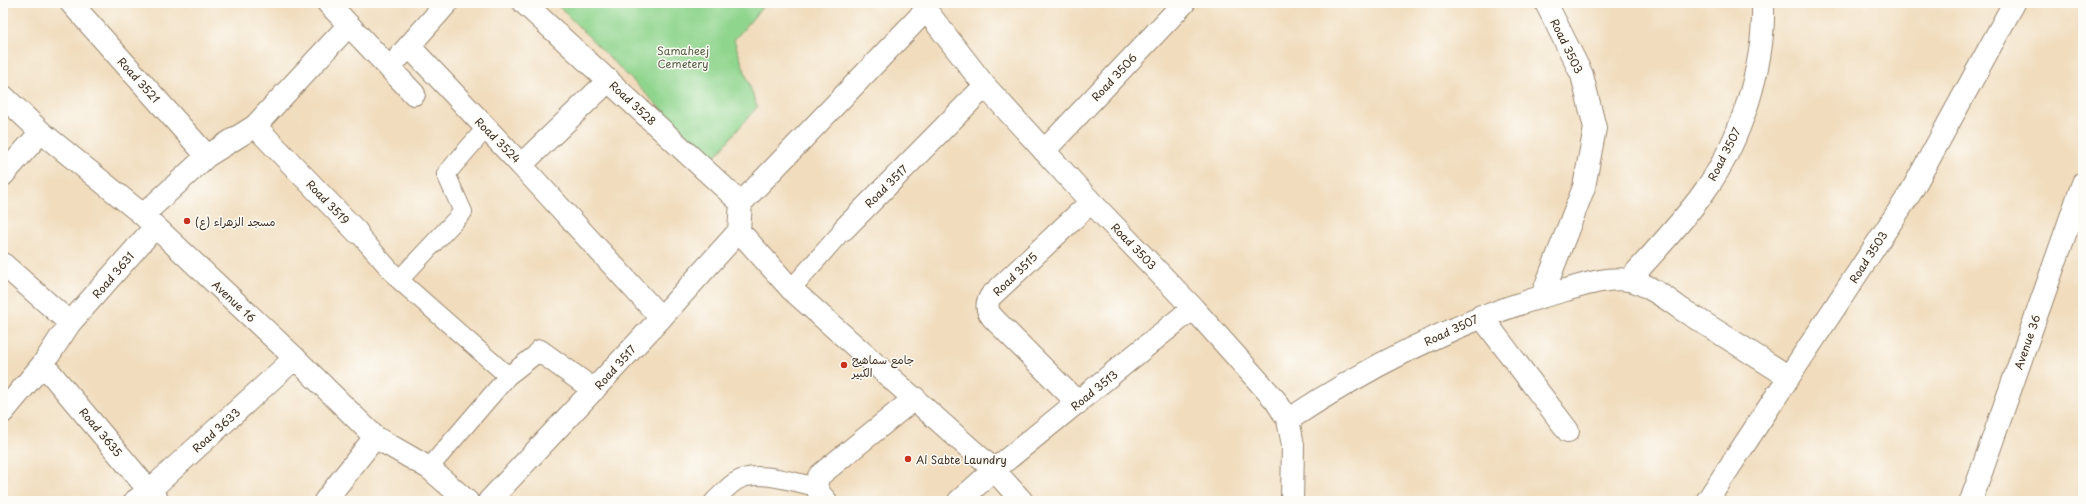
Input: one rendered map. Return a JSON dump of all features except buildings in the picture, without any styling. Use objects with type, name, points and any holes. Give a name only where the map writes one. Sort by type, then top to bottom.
[{"type":"street","name":"Road 3521","points":[[71,3],[207,156]]},
{"type":"street","points":[[389,68],[447,3]]},
{"type":"street","name":"Road 3528","points":[[524,3],[741,203]]},
{"type":"street","name":"Road 3506","points":[[1044,151],[1184,3]]},
{"type":"street","name":"Road 3503","points":[[1542,296],[1584,187],[1595,128],[1582,75],[1546,3]]},
{"type":"street","name":"Road 3507","points":[[1630,280],[1668,237],[1705,191],[1734,139],[1755,83],[1764,25],[1763,3]]},
{"type":"street","name":"Road 3503","points":[[1707,501],[1911,192],[2014,3]]},
{"type":"street","points":[[925,6],[741,203],[739,230],[791,289],[994,470],[1022,501]]},
{"type":"street","name":"Road 3503","points":[[925,6],[985,86],[1091,202],[1193,308],[1276,401],[1288,420],[1293,445],[1292,501]]},
{"type":"street","points":[[149,221],[207,156],[256,126],[340,11],[389,68],[414,94]]},
{"type":"street","name":"Road 3524","points":[[409,46],[521,165],[608,80]]},
{"type":"street","name":"Road 3517","points":[[844,229],[985,86]]},
{"type":"street","name":"Avenue 16","points":[[3,96],[42,132],[149,221],[296,358],[375,437],[429,468],[467,501]]},
{"type":"street","name":"Road 3519","points":[[256,126],[357,232]]},
{"type":"street","points":[[3,175],[42,132]]},
{"type":"street","points":[[521,165],[661,318]]},
{"type":"street","name":"Avenue 36","points":[[1971,501],[2076,225],[2083,183]]},
{"type":"street","name":"Road 3515","points":[[1078,403],[993,318],[988,312],[987,306],[991,296],[1091,202]]},
{"type":"street","name":"Road 3631","points":[[3,412],[43,364],[70,323],[149,221]]},
{"type":"street","name":"Road 3517","points":[[489,501],[661,318],[739,230]]},
{"type":"street","points":[[3,264],[70,323]]},
{"type":"street","name":"Road 3507","points":[[1288,420],[1339,386],[1393,357],[1481,316],[1542,296],[1605,280],[1630,280],[1654,291],[1789,377]]},
{"type":"street","name":"Road 3513","points":[[959,501],[994,470],[1193,308]]},
{"type":"street","points":[[1481,316],[1568,431]]},
{"type":"street","points":[[540,351],[594,390]]},
{"type":"street","name":"Road 3633","points":[[148,497],[296,358]]},
{"type":"street","name":"Road 3635","points":[[43,364],[148,497]]},
{"type":"street","points":[[821,494],[817,479],[820,474],[915,398]]},
{"type":"street","points":[[325,501],[375,437]]},
{"type":"lane","points":[[399,280],[463,212],[446,174],[486,128]]},
{"type":"lane","name":"Road 3517","points":[[791,289],[844,229]]},
{"type":"lane","name":"Road 3519","points":[[357,232],[399,280],[508,376]]},
{"type":"lane","points":[[429,468],[508,376],[540,351]]},
{"type":"lane","points":[[714,501],[735,481],[746,477],[759,475],[821,494]]},
{"type":"green space","name":"Samaheej Cemetery","points":[[555,3],[766,3],[734,40],[757,107],[712,160]]},
{"type":"place","name":"مسجد الزهراء (ع)","points":[[187,221]]},
{"type":"place","name":"جامع سماهيج الكبير","points":[[844,365]]},
{"type":"place","name":"Al Sabte Laundry","points":[[908,459]]}]
